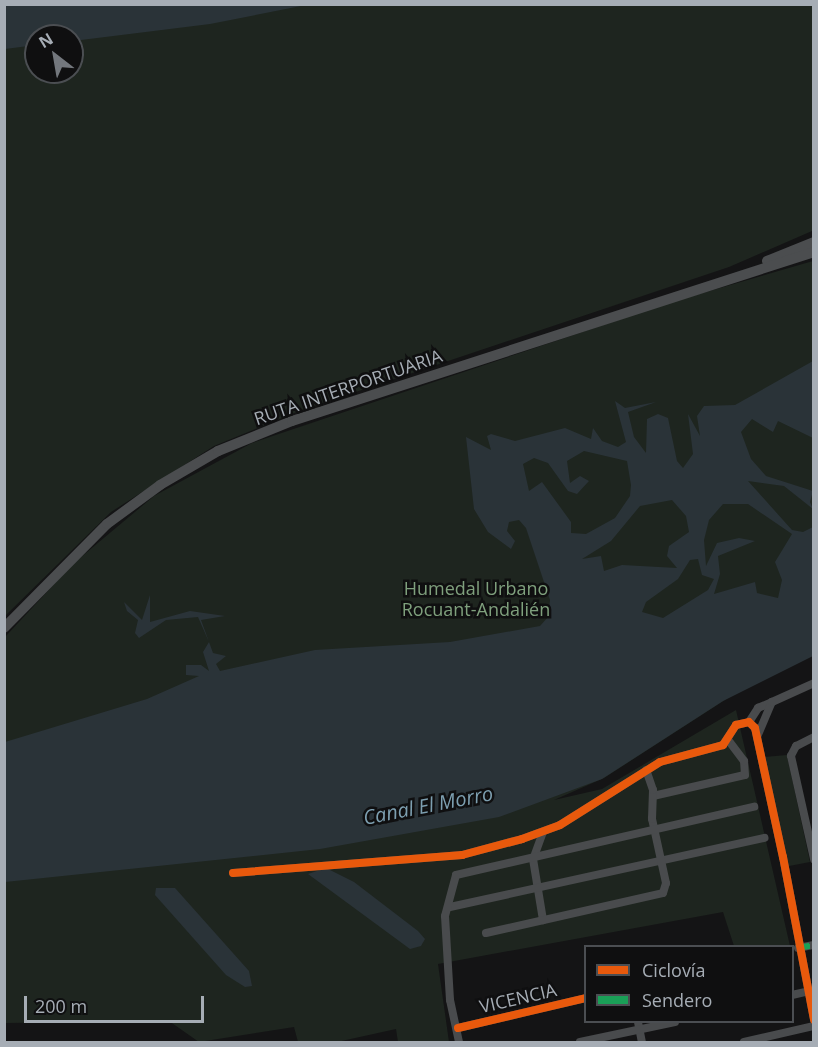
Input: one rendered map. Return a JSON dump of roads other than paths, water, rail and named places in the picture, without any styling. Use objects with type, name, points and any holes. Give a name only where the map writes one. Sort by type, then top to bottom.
[{"type":"highway","name":"RUTA INTERPORTUARIA","points":[[754,268],[813,242]]},
{"type":"highway","name":"RUTA INTERPORTUARIA","points":[[4,628],[107,524],[168,480],[218,452],[292,421],[754,268],[813,252]]},
{"type":"street","points":[[813,683],[759,708],[752,725],[757,737],[798,948],[810,991],[813,1020]]},
{"type":"street","points":[[757,737],[772,702]]},
{"type":"street","points":[[233,873],[462,855],[543,832],[646,770],[728,740],[736,725],[752,725]]},
{"type":"street","points":[[813,737],[792,750],[813,859]]},
{"type":"street","points":[[653,796],[745,775],[744,761],[728,740]]},
{"type":"street","points":[[486,933],[661,894],[666,886],[655,829],[653,796],[646,770]]},
{"type":"street","points":[[459,1042],[458,1028],[449,994],[445,916],[450,906],[456,875],[754,807]]},
{"type":"street","points":[[543,832],[533,856],[543,920]]},
{"type":"street","points":[[450,906],[765,838]]},
{"type":"street","points":[[798,948],[813,945]]},
{"type":"street","points":[[794,995],[810,991]]},
{"type":"street","name":"VICENCIA","points":[[458,1028],[584,998]]},
{"type":"street","points":[[580,1042],[639,1025],[663,1023]]},
{"type":"street","points":[[639,1025],[642,1042]]},
{"type":"street","points":[[744,1042],[813,1026]]},
{"type":"water","points":[[5,4],[306,5],[210,24],[84,40],[84,24],[24,24],[24,47],[5,49]]},
{"type":"water","name":"Canal El Morro","points":[[813,361],[813,438],[778,421],[773,432],[752,419],[741,432],[751,459],[766,476],[813,491],[810,502],[813,509],[784,486],[748,481],[792,530],[803,532],[813,527],[813,656],[723,701],[602,779],[499,817],[320,849],[5,882],[5,742],[147,699],[199,676],[186,675],[186,665],[201,665],[209,671],[203,652],[209,642],[213,653],[226,656],[216,664],[220,671],[315,650],[450,642],[540,626],[548,617],[550,600],[526,528],[519,520],[509,522],[507,531],[515,541],[511,549],[488,532],[474,509],[466,437],[491,450],[487,436],[491,434],[515,441],[565,428],[591,439],[593,428],[602,441],[618,447],[626,442],[615,401],[625,408],[656,402],[628,412],[634,437],[646,453],[647,419],[658,414],[668,418],[677,461],[683,468],[693,454],[688,414],[700,436],[697,416],[704,406],[735,405]],"holes":[[[584,451],[627,461],[631,485],[630,496],[615,518],[586,534],[571,533],[571,522],[542,482],[529,491],[523,464],[534,458],[548,463],[568,491],[577,494],[589,481],[580,476],[570,483],[567,461]],[[672,500],[686,516],[689,532],[669,546],[667,556],[677,568],[622,565],[604,571],[601,556],[582,559],[611,541],[640,506]],[[723,504],[748,504],[792,534],[775,562],[782,580],[778,598],[757,593],[755,582],[714,594],[720,574],[718,556],[755,541],[739,538],[717,543],[706,566],[704,540],[709,520]],[[698,559],[702,575],[714,579],[708,590],[663,618],[642,612],[646,602],[678,579],[690,560]]]},
{"type":"water","points":[[150,595],[150,622],[190,611],[225,616],[201,620],[209,642],[198,617],[166,620],[139,638],[135,633],[138,620],[127,611],[124,602],[142,620]]},
{"type":"water","points":[[326,868],[354,882],[418,931],[425,939],[421,946],[410,949],[308,874]]},
{"type":"water","points":[[156,888],[175,888],[249,971],[252,986],[245,987],[226,975],[155,895]]},
{"type":"park label","name":"Humedal Urbano Rocuant-Andalién","points":[[476,599]]}]
